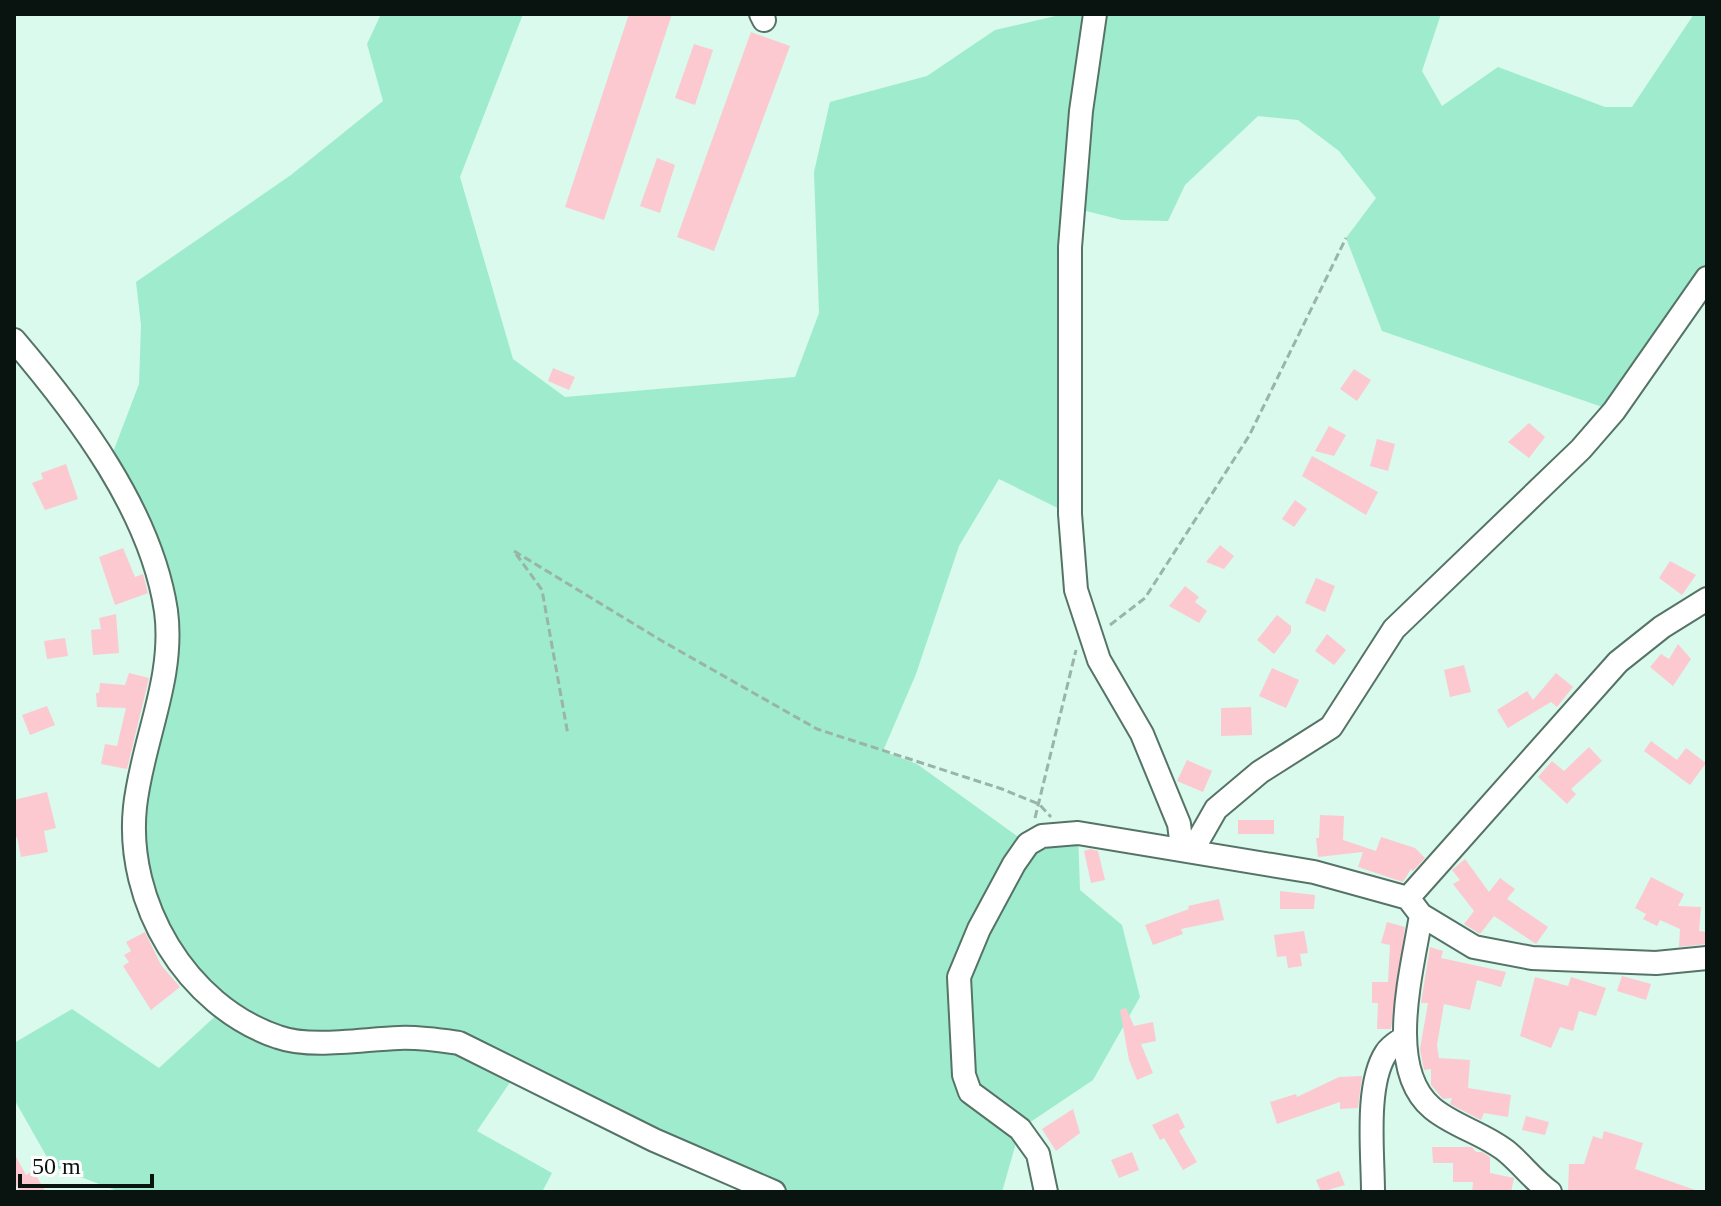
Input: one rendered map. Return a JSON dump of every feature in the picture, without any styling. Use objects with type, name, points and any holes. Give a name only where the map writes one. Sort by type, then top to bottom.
[{"type":"street","points":[[1095,14],[1081,111],[1070,247],[1070,514],[1076,590],[1090,634],[1118,699],[1142,734],[1187,849]]},
{"type":"street","points":[[1187,849],[1216,809],[1260,772],[1331,727],[1394,629],[1581,449],[1614,411],[1707,278]]},
{"type":"street","points":[[14,340],[68,403],[139,521],[155,561],[166,613],[167,664],[135,808],[136,858],[144,898],[178,963],[222,1010],[279,1038],[335,1042],[426,1038],[459,1043],[654,1140],[774,1192]]},
{"type":"street","points":[[1550,1192],[1527,1175],[1508,1152],[1436,1111],[1420,1097],[1409,1064],[1404,1024],[1415,906],[1618,662],[1662,627],[1707,599]]},
{"type":"street","points":[[1046,1192],[1038,1154],[1020,1129],[970,1092],[964,1075],[959,977],[979,929],[1014,864],[1028,844],[1042,836],[1068,833],[1187,849],[1314,872],[1415,906],[1474,947],[1532,958],[1656,963],[1707,958]]},
{"type":"street","points":[[1373,1192],[1373,1105],[1378,1067],[1388,1049],[1405,1037]]},
{"type":"path","points":[[1028,844],[1073,656],[1090,634],[1114,622],[1145,598],[1172,559],[1249,436],[1346,238]]},
{"type":"path","points":[[568,735],[542,590],[514,551],[675,649],[817,729],[1039,804],[1068,833]]},
{"type":"green space","points":[[381,14],[523,14],[460,177],[513,359],[565,397],[795,377],[819,313],[814,172],[830,102],[927,76],[995,30],[1064,14],[1441,14],[1422,71],[1442,106],[1498,67],[1605,107],[1632,107],[1694,14],[1707,14],[1707,278],[1614,411],[1382,331],[1346,238],[1376,198],[1339,151],[1298,120],[1258,116],[1185,185],[1168,221],[1122,220],[1074,208],[1070,514],[999,479],[959,546],[916,674],[883,751],[917,764],[1028,844],[1078,833],[1080,890],[1122,925],[1140,997],[1093,1080],[1020,1129],[1002,1192],[774,1192],[517,1072],[477,1131],[552,1173],[542,1192],[120,1192],[52,1166],[14,1099],[14,1043],[72,1009],[159,1068],[222,1010],[178,963],[136,858],[166,613],[107,468],[139,384],[141,325],[136,282],[291,175],[383,101],[367,44]]},
{"type":"building","points":[[629,14],[672,14],[604,220],[565,207]]},
{"type":"building","points":[[751,32],[790,46],[714,251],[677,237]]},
{"type":"building","points":[[694,44],[713,50],[695,105],[675,98]]},
{"type":"building","points":[[657,158],[675,165],[660,213],[640,206]]},
{"type":"building","points":[[553,368],[575,377],[569,390],[548,381]]},
{"type":"building","points":[[1354,369],[1371,380],[1357,401],[1340,389]]},
{"type":"building","points":[[1529,423],[1545,437],[1529,458],[1508,442]]},
{"type":"building","points":[[1329,426],[1346,435],[1334,456],[1315,451]]},
{"type":"building","points":[[1377,439],[1395,444],[1388,471],[1370,466]]},
{"type":"building","points":[[1312,456],[1378,492],[1366,515],[1302,476]]},
{"type":"building","points":[[66,464],[78,499],[45,510],[32,483],[43,479],[41,473]]},
{"type":"building","points":[[1295,500],[1307,509],[1294,527],[1282,519]]},
{"type":"building","points":[[1220,545],[1234,556],[1224,569],[1206,562]]},
{"type":"building","points":[[123,548],[135,577],[143,574],[148,593],[115,605],[99,557]]},
{"type":"building","points":[[1670,561],[1696,575],[1682,595],[1659,578]]},
{"type":"building","points":[[1316,578],[1335,586],[1325,612],[1305,603]]},
{"type":"building","points":[[1185,586],[1199,597],[1195,602],[1207,611],[1199,623],[1169,606]]},
{"type":"building","points":[[116,614],[119,653],[93,655],[91,630],[101,629],[99,618]]},
{"type":"building","points":[[1277,615],[1291,626],[1291,632],[1274,654],[1257,640]]},
{"type":"building","points":[[1327,634],[1346,650],[1334,665],[1315,651]]},
{"type":"building","points":[[65,638],[68,656],[47,659],[44,641]]},
{"type":"building","points":[[1678,644],[1691,659],[1673,686],[1650,667],[1661,654],[1669,659]]},
{"type":"building","points":[[1464,665],[1471,692],[1450,697],[1444,670]]},
{"type":"building","points":[[1272,668],[1299,680],[1286,708],[1259,696]]},
{"type":"building","points":[[129,673],[149,678],[127,769],[101,764],[105,744],[117,746],[126,708],[97,707],[96,693],[99,693],[100,683],[125,685]]},
{"type":"building","points":[[1556,673],[1573,687],[1557,707],[1551,702],[1508,728],[1497,710],[1527,691],[1533,700]]},
{"type":"building","points":[[47,706],[55,725],[30,735],[22,715]]},
{"type":"building","points":[[1251,707],[1252,735],[1221,736],[1221,708]]},
{"type":"building","points":[[1651,741],[1677,760],[1686,748],[1706,763],[1690,785],[1644,751]]},
{"type":"building","points":[[1589,747],[1602,761],[1571,789],[1576,794],[1567,804],[1538,777],[1552,761],[1564,771]]},
{"type":"building","points":[[1187,760],[1212,771],[1203,792],[1177,781]]},
{"type":"building","points":[[47,792],[56,828],[44,831],[48,852],[21,857],[17,837],[14,838],[14,800]]},
{"type":"building","points":[[1320,815],[1344,816],[1343,840],[1376,851],[1381,837],[1415,848],[1425,858],[1413,871],[1411,869],[1403,882],[1358,867],[1363,852],[1318,857],[1316,838],[1319,838]]},
{"type":"building","points":[[1238,820],[1274,820],[1274,834],[1238,834]]},
{"type":"building","points":[[1084,851],[1098,851],[1105,880],[1091,883]]},
{"type":"building","points":[[1465,859],[1489,892],[1500,878],[1515,889],[1507,899],[1548,927],[1536,944],[1494,916],[1480,934],[1464,924],[1474,911],[1453,884],[1460,880],[1452,870]]},
{"type":"building","points":[[1651,877],[1684,894],[1678,906],[1701,907],[1699,931],[1707,932],[1707,944],[1679,947],[1680,929],[1660,920],[1657,926],[1643,919],[1646,914],[1635,908]]},
{"type":"building","points":[[1280,891],[1315,895],[1314,909],[1280,909]]},
{"type":"building","points":[[1219,899],[1224,920],[1181,929],[1183,934],[1153,945],[1145,925],[1189,909],[1188,906]]},
{"type":"building","points":[[1387,922],[1405,927],[1391,1029],[1377,1029],[1378,1003],[1372,1003],[1372,982],[1388,982],[1390,945],[1381,943]]},
{"type":"building","points":[[1304,931],[1308,953],[1300,954],[1302,966],[1288,968],[1286,956],[1277,957],[1274,935]]},
{"type":"building","points":[[145,932],[161,965],[180,987],[151,1010],[123,966],[129,962],[124,955],[131,951],[126,942]]},
{"type":"building","points":[[1430,947],[1443,951],[1441,958],[1506,972],[1501,987],[1477,980],[1470,1010],[1444,1004],[1437,1045],[1439,1058],[1470,1060],[1468,1088],[1511,1095],[1508,1117],[1484,1113],[1481,1120],[1450,1104],[1452,1098],[1443,1099],[1431,1085],[1431,1069],[1424,1070],[1420,1049],[1428,1003],[1421,1003]]},
{"type":"building","points":[[1622,976],[1651,984],[1646,1000],[1617,991]]},
{"type":"building","points":[[1535,977],[1568,986],[1571,977],[1606,988],[1596,1016],[1579,1011],[1573,1031],[1560,1027],[1551,1048],[1520,1036]]},
{"type":"building","points":[[1126,1008],[1134,1026],[1153,1022],[1156,1041],[1141,1044],[1153,1073],[1137,1080],[1129,1060],[1120,1010]]},
{"type":"building","points":[[1362,1076],[1358,1108],[1340,1109],[1340,1102],[1277,1124],[1270,1102],[1296,1094],[1297,1097],[1339,1077]]},
{"type":"building","points":[[1073,1109],[1080,1133],[1056,1151],[1042,1129]]},
{"type":"building","points":[[1178,1113],[1185,1127],[1179,1131],[1197,1162],[1183,1170],[1164,1138],[1160,1140],[1152,1125]]},
{"type":"building","points":[[1526,1116],[1549,1122],[1545,1135],[1522,1130]]},
{"type":"building","points":[[1604,1131],[1643,1143],[1635,1169],[1701,1192],[1568,1192],[1569,1164],[1584,1164],[1593,1136],[1602,1139]]},
{"type":"building","points":[[1432,1147],[1472,1147],[1476,1152],[1482,1152],[1490,1157],[1490,1173],[1514,1178],[1511,1192],[1472,1192],[1473,1182],[1453,1182],[1453,1163],[1433,1163]]},
{"type":"building","points":[[1132,1152],[1139,1170],[1119,1178],[1111,1160]]},
{"type":"building","points":[[14,1153],[26,1175],[33,1171],[46,1192],[20,1192],[14,1182]]},
{"type":"building","points":[[1339,1171],[1345,1185],[1321,1192],[1316,1180]]}]
